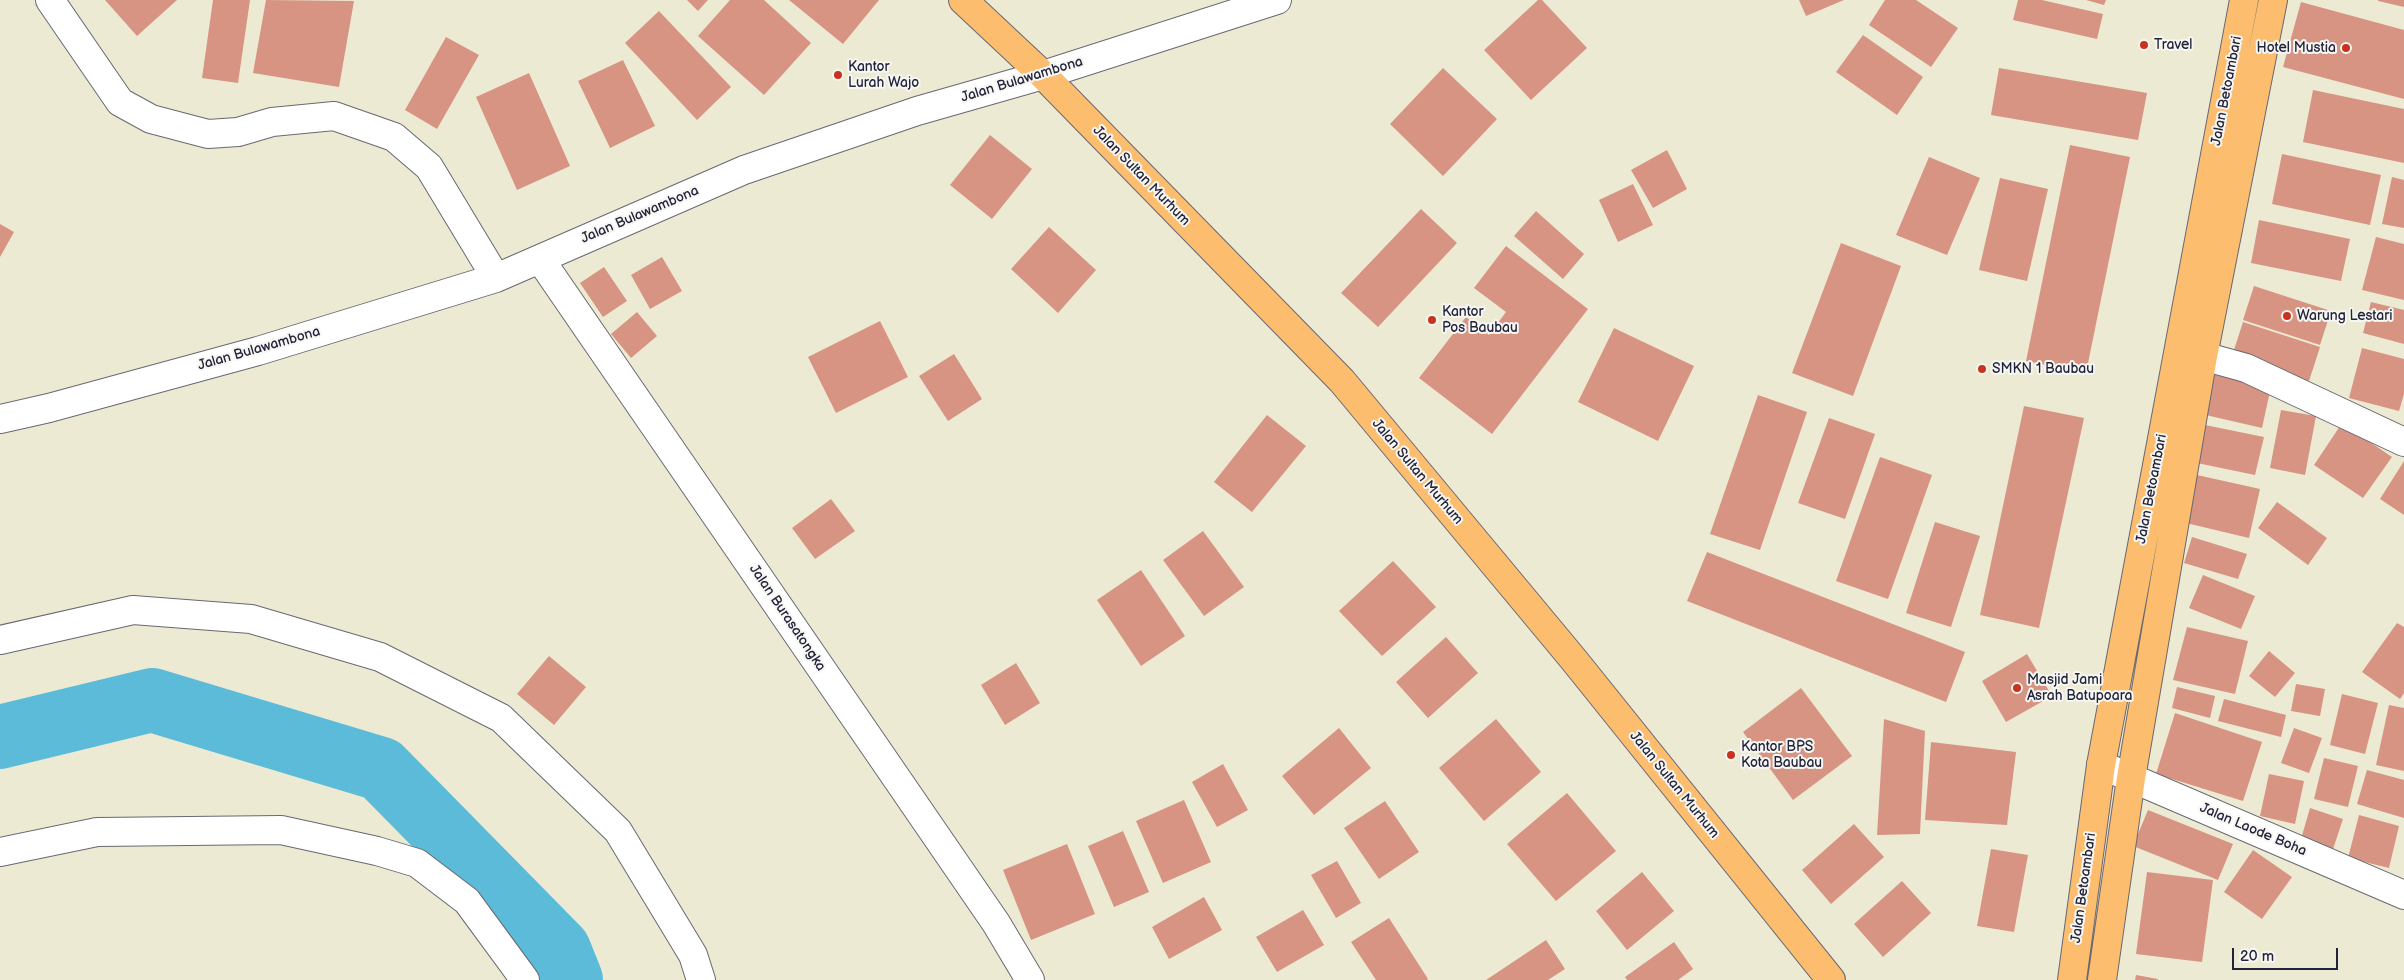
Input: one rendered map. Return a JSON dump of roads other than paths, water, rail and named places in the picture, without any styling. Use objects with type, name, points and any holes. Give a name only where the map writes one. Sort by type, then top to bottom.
[{"type":"main road","name":"Jalan Sultan Murhum","points":[[963,0],[1043,75],[1342,381],[1574,660],[1831,980]]},
{"type":"main road","name":"Jalan Betoambari","points":[[2072,980],[2101,765],[2244,0]]},
{"type":"main road","name":"Jalan Betoambari","points":[[2102,980],[2132,778],[2203,356],[2273,0]]},
{"type":"street","points":[[50,0],[120,102],[151,120],[208,134],[238,132],[272,122],[334,116],[394,136],[429,166],[496,278]]},
{"type":"street","name":"Jalan Bulawambona","points":[[0,419],[49,408],[258,350],[496,278],[744,170],[917,111],[1043,75],[1278,0]]},
{"type":"street","name":"Jalan Burasatongka","points":[[540,259],[996,923],[1030,980]]},
{"type":"street","points":[[2203,356],[2246,368],[2404,442]]},
{"type":"street","points":[[0,640],[133,610],[251,619],[380,657],[501,718],[618,831],[693,955],[701,980]]},
{"type":"street","name":"Jalan Laode Boha","points":[[2101,765],[2404,896]]},
{"type":"street","points":[[0,852],[97,832],[281,830],[377,851],[417,863],[467,901],[525,980]]},
{"type":"waterway","points":[[0,737],[152,700],[381,769],[559,950],[571,980]]},
{"type":"place","name":"Travel","points":[[2144,45]]},
{"type":"place","name":"Hotel Mustia","points":[[2346,48]]},
{"type":"place","name":"Kantor Lurah Wajo","points":[[838,75]]},
{"type":"place","name":"Warung Lestari","points":[[2287,316]]},
{"type":"place","name":"Kantor Pos Baubau","points":[[1432,320]]},
{"type":"place","name":"SMKN 1 Baubau","points":[[1982,369]]},
{"type":"place","name":"Masjid Jami Asrah Batupoara","points":[[2017,688]]},
{"type":"place","name":"Kantor BPS Kota Baubau","points":[[1731,755]]}]
